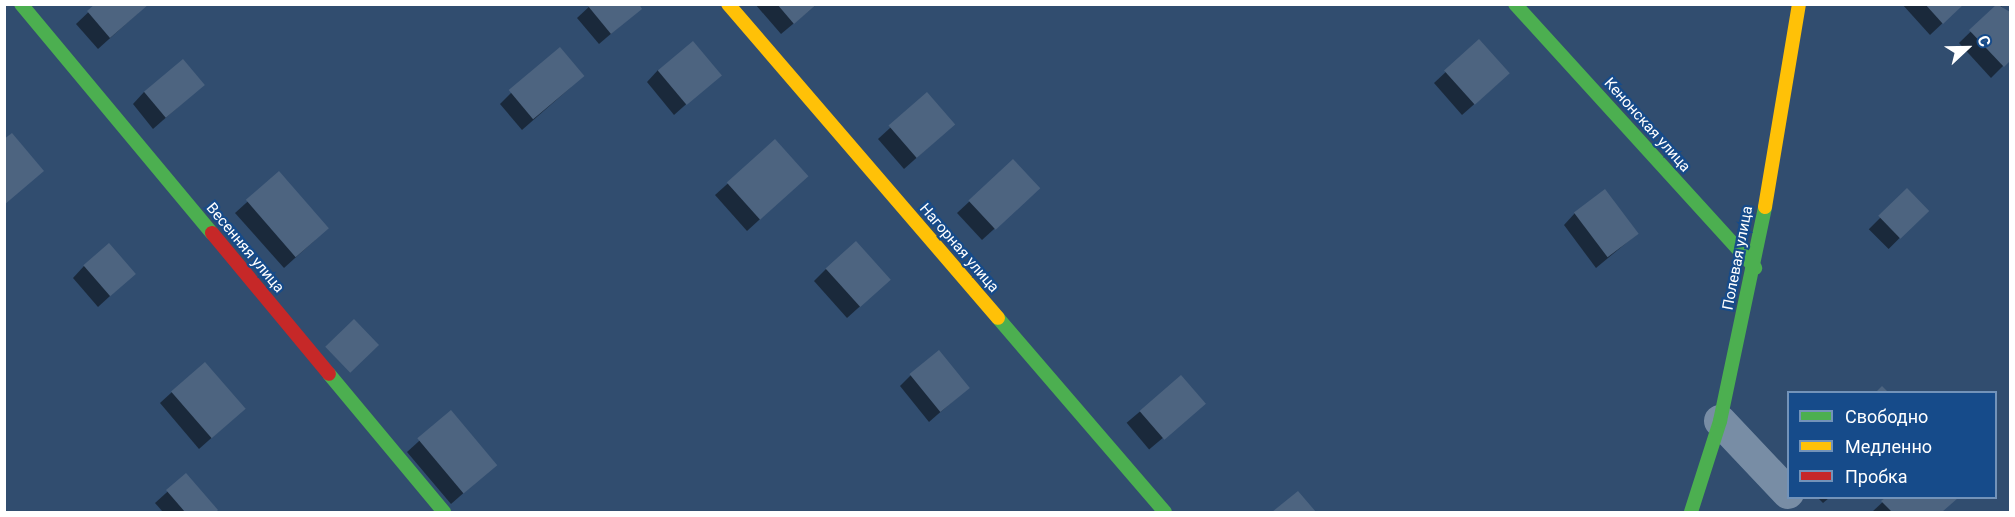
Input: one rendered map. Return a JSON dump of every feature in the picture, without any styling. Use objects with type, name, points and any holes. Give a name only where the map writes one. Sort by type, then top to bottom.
[{"type":"street","name":"Весенняя улица","points":[[21,4],[444,513]]},
{"type":"street","name":"Нагорная улица","points":[[728,4],[1165,513]]},
{"type":"street","name":"Кенонская улица","points":[[1515,4],[1755,268]]},
{"type":"street","name":"Полевая улица","points":[[1691,513],[1720,421],[1755,268],[1799,4]]},
{"type":"street","points":[[1720,421],[1787,492]]},
{"type":"street","points":[[1794,499],[1807,513]]},
{"type":"building","points":[[95,4],[149,4],[110,38],[87,11]]},
{"type":"building","points":[[639,4],[642,9],[611,34],[588,6]]},
{"type":"building","points":[[777,4],[817,4],[794,24]]},
{"type":"building","points":[[1925,4],[1964,4],[1943,24]]},
{"type":"building","points":[[1997,4],[2010,12],[2010,61],[2004,67],[1969,30]]},
{"type":"building","points":[[1479,39],[1510,73],[1475,105],[1444,70]]},
{"type":"building","points":[[693,41],[722,75],[687,105],[658,71]]},
{"type":"building","points":[[560,47],[584,76],[533,119],[509,90]]},
{"type":"building","points":[[183,59],[205,85],[166,118],[144,92]]},
{"type":"building","points":[[927,92],[955,124],[917,158],[889,125]]},
{"type":"building","points":[[12,133],[44,171],[4,205],[4,139]]},
{"type":"building","points":[[775,139],[808,176],[760,220],[727,182]]},
{"type":"building","points":[[1013,159],[1040,188],[996,230],[968,201]]},
{"type":"building","points":[[279,171],[329,228],[296,257],[246,200]]},
{"type":"building","points":[[1907,188],[1929,211],[1900,239],[1878,216]]},
{"type":"building","points":[[1605,189],[1639,234],[1608,257],[1574,212]]},
{"type":"building","points":[[856,241],[891,280],[860,307],[826,268]]},
{"type":"building","points":[[109,243],[136,274],[110,296],[83,265]]},
{"type":"building","points":[[354,319],[379,345],[350,373],[325,347]]},
{"type":"building","points":[[939,350],[970,388],[940,412],[909,374]]},
{"type":"building","points":[[205,362],[246,409],[212,438],[171,392]]},
{"type":"building","points":[[1181,375],[1206,404],[1164,440],[1139,411]]},
{"type":"building","points":[[1882,386],[1887,391],[1877,391]]},
{"type":"building","points":[[451,410],[497,465],[464,493],[417,438]]},
{"type":"building","points":[[186,473],[218,510],[216,512],[185,512],[166,490]]},
{"type":"building","points":[[1298,491],[1316,512],[1272,512]]},
{"type":"building","points":[[1884,499],[1957,499],[1942,512],[1892,512],[1881,501]]},
{"type":"traffic: fast","points":[[21,4],[212,233]]},
{"type":"traffic: fast","points":[[1515,4],[1755,268]]},
{"type":"traffic: fast","points":[[1691,512],[1720,421],[1765,207]]},
{"type":"traffic: fast","points":[[998,318],[1165,512]]},
{"type":"traffic: fast","points":[[329,374],[444,512]]},
{"type":"traffic: slow","points":[[728,4],[998,318]]},
{"type":"traffic: slow","points":[[1765,207],[1799,4]]},
{"type":"traffic: jam","points":[[212,233],[329,374]]}]
